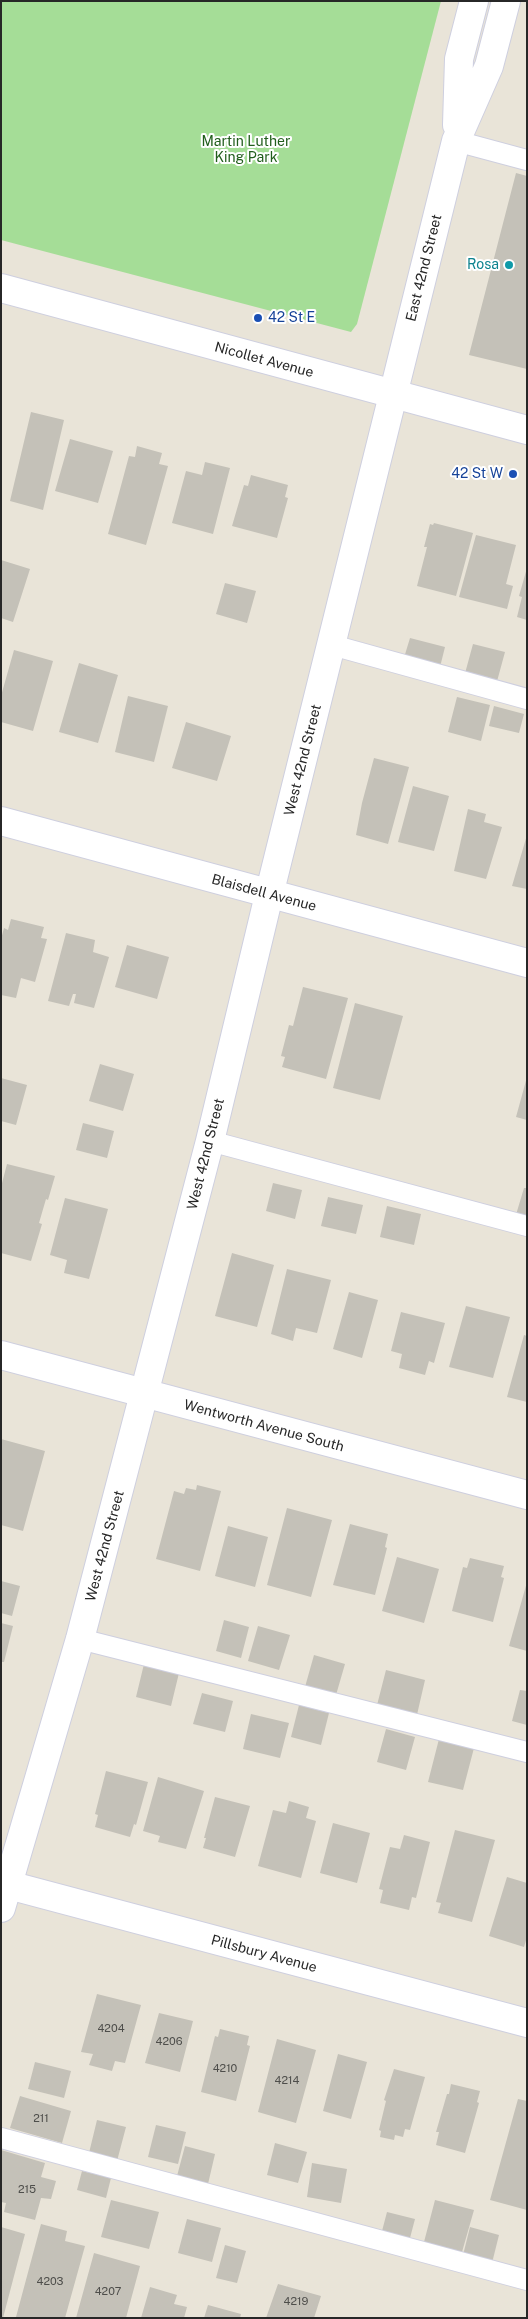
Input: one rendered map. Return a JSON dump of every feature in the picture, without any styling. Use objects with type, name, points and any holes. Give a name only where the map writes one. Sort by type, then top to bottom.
[{"type":"street","name":"East 42nd Street","points":[[456,141],[459,59],[474,1]]},
{"type":"street","name":"East 42nd Street","points":[[392,395],[456,141],[489,66],[506,1]]},
{"type":"street","name":"Nicollet Avenue","points":[[1,288],[527,430]]},
{"type":"street","name":"West 42nd Street","points":[[3,1892],[80,1639],[210,1141],[392,395]]},
{"type":"street","name":"Blaisdell Avenue","points":[[1,821],[269,895],[527,963]]},
{"type":"street","name":"Wentworth Avenue South","points":[[1,1355],[527,1495]]},
{"type":"street","name":"Pillsbury Avenue","points":[[3,1892],[527,2023]]},
{"type":"lane","points":[[456,141],[527,160]]},
{"type":"lane","points":[[332,645],[527,699]]},
{"type":"lane","points":[[210,1141],[527,1226]]},
{"type":"lane","points":[[80,1639],[527,1752]]},
{"type":"lane","points":[[1,2138],[527,2280]]},
{"type":"green space","name":"Martin Luther King Park","points":[[1,1],[441,1],[357,324],[351,332],[1,240]]},
{"type":"building","name":"Rosa","points":[[516,173],[527,176],[527,369],[469,355]]},
{"type":"building","points":[[31,412],[64,420],[43,510],[10,501]]},
{"type":"building","points":[[70,439],[113,451],[98,503],[55,491]]},
{"type":"building","points":[[137,446],[162,453],[159,464],[168,466],[146,545],[108,534],[129,456],[135,457]]},
{"type":"building","points":[[205,462],[230,468],[213,534],[172,523],[186,471],[202,475]]},
{"type":"building","points":[[251,475],[288,485],[285,497],[288,498],[277,538],[232,526],[244,485],[248,486]]},
{"type":"building","points":[[434,523],[473,533],[456,596],[417,586],[427,547],[424,547],[430,524],[433,525]]},
{"type":"building","points":[[476,535],[516,545],[506,584],[513,586],[507,609],[459,597]]},
{"type":"building","points":[[1,560],[30,569],[13,622],[1,618]]},
{"type":"building","points":[[527,568],[527,620],[517,617],[522,597],[519,596]]},
{"type":"building","points":[[225,583],[256,591],[247,623],[216,614]]},
{"type":"building","points":[[410,638],[445,647],[439,671],[403,661]]},
{"type":"building","points":[[473,644],[505,652],[496,685],[464,677]]},
{"type":"building","points":[[14,650],[53,661],[33,731],[1,722],[1,696]]},
{"type":"building","points":[[79,663],[118,675],[98,743],[59,732]]},
{"type":"building","points":[[128,696],[168,706],[154,762],[115,752]]},
{"type":"building","points":[[457,697],[490,705],[481,741],[448,732]]},
{"type":"building","points":[[494,706],[524,714],[519,733],[489,726]]},
{"type":"building","points":[[186,722],[231,736],[217,781],[172,768]]},
{"type":"building","points":[[374,758],[409,767],[388,844],[356,835]]},
{"type":"building","points":[[413,786],[449,796],[434,851],[398,842]]},
{"type":"building","points":[[468,809],[486,814],[484,822],[502,827],[486,879],[454,871]]},
{"type":"building","points":[[527,835],[527,889],[512,886]]},
{"type":"building","points":[[11,919],[44,927],[41,938],[47,939],[35,982],[21,978],[16,998],[1,995],[1,939],[4,928],[8,930]]},
{"type":"building","points":[[66,933],[95,940],[93,952],[109,957],[94,1008],[74,1003],[76,994],[73,994],[69,1006],[48,1001]]},
{"type":"building","points":[[127,945],[169,957],[157,999],[115,987]]},
{"type":"building","points":[[303,987],[348,998],[326,1079],[282,1067],[285,1057],[281,1056],[289,1025],[293,1026]]},
{"type":"building","points":[[355,1003],[403,1016],[380,1100],[333,1088]]},
{"type":"building","points":[[100,1064],[134,1074],[123,1111],[89,1101]]},
{"type":"building","points":[[527,1077],[527,1120],[516,1117]]},
{"type":"building","points":[[1,1078],[27,1085],[16,1125],[1,1121]]},
{"type":"building","points":[[83,1123],[114,1131],[107,1158],[76,1150]]},
{"type":"building","points":[[7,1164],[55,1176],[39,1223],[42,1224],[31,1261],[1,1253],[1,1187]]},
{"type":"building","points":[[273,1183],[302,1190],[295,1219],[266,1211]]},
{"type":"building","points":[[524,1188],[527,1188],[527,1221],[515,1218]]},
{"type":"building","points":[[328,1197],[363,1205],[356,1234],[321,1226]]},
{"type":"building","points":[[65,1198],[108,1209],[89,1279],[64,1273],[67,1260],[50,1255]]},
{"type":"building","points":[[387,1206],[421,1214],[414,1245],[380,1237]]},
{"type":"building","points":[[232,1253],[274,1265],[257,1327],[215,1316]]},
{"type":"building","points":[[287,1269],[331,1280],[317,1333],[296,1328],[293,1341],[271,1334]]},
{"type":"building","points":[[349,1292],[378,1300],[362,1358],[333,1349]]},
{"type":"building","points":[[466,1306],[510,1317],[493,1378],[449,1367]]},
{"type":"building","points":[[401,1312],[445,1323],[434,1363],[429,1361],[425,1375],[399,1368],[402,1354],[391,1351]]},
{"type":"building","points":[[524,1335],[527,1336],[527,1402],[507,1397]]},
{"type":"building","points":[[1,1439],[45,1451],[23,1531],[1,1525]]},
{"type":"building","points":[[197,1485],[221,1491],[200,1571],[156,1559],[174,1491],[184,1494],[186,1488],[196,1490]]},
{"type":"building","points":[[287,1508],[332,1520],[311,1597],[267,1585]]},
{"type":"building","points":[[350,1524],[388,1534],[385,1547],[387,1548],[375,1595],[333,1585]]},
{"type":"building","points":[[228,1526],[268,1537],[255,1587],[215,1576]]},
{"type":"building","points":[[397,1557],[439,1569],[424,1623],[382,1611]]},
{"type":"building","points":[[470,1558],[504,1566],[501,1577],[504,1578],[493,1622],[452,1611],[463,1567],[467,1568]]},
{"type":"building","points":[[1,1581],[20,1586],[12,1616],[1,1613]]},
{"type":"building","points":[[527,1582],[527,1651],[509,1646]]},
{"type":"building","points":[[224,1620],[249,1627],[241,1658],[216,1651]]},
{"type":"building","points":[[1,1623],[13,1626],[4,1662],[1,1662]]},
{"type":"building","points":[[258,1626],[290,1635],[279,1670],[248,1661]]},
{"type":"building","points":[[314,1655],[345,1664],[336,1695],[305,1687]]},
{"type":"building","points":[[144,1664],[179,1673],[171,1706],[136,1697]]},
{"type":"building","points":[[386,1670],[425,1680],[416,1719],[376,1709]]},
{"type":"building","points":[[520,1690],[527,1691],[527,1725],[512,1721]]},
{"type":"building","points":[[202,1693],[233,1701],[225,1732],[193,1724]]},
{"type":"building","points":[[299,1705],[329,1713],[321,1745],[291,1737]]},
{"type":"building","points":[[251,1714],[289,1723],[280,1758],[243,1749]]},
{"type":"building","points":[[386,1729],[415,1737],[406,1770],[377,1762]]},
{"type":"building","points":[[439,1739],[474,1748],[463,1790],[428,1782]]},
{"type":"building","points":[[106,1771],[148,1782],[136,1825],[134,1824],[130,1837],[95,1827],[98,1815],[95,1814]]},
{"type":"building","points":[[158,1777],[204,1791],[186,1849],[158,1842],[160,1836],[143,1831]]},
{"type":"building","points":[[215,1797],[250,1806],[235,1857],[203,1848]]},
{"type":"building","points":[[289,1801],[309,1807],[306,1818],[316,1821],[301,1878],[258,1866],[273,1810],[286,1813]]},
{"type":"building","points":[[333,1823],[370,1833],[357,1883],[320,1873]]},
{"type":"building","points":[[455,1830],[495,1840],[472,1922],[438,1913],[441,1903],[436,1902]]},
{"type":"building","points":[[404,1835],[430,1842],[416,1898],[412,1897],[409,1910],[380,1903],[383,1890],[379,1889],[390,1847],[400,1849]]},
{"type":"building","points":[[507,1877],[527,1883],[527,1937],[524,1947],[489,1936]]},
{"type":"building","points":[[97,1994],[141,2005],[125,2063],[115,2061],[112,2071],[89,2065],[93,2054],[81,2052]]},
{"type":"building","points":[[159,2013],[193,2021],[180,2072],[145,2063]]},
{"type":"building","points":[[220,2029],[249,2036],[247,2045],[250,2046],[236,2101],[201,2092],[215,2036],[218,2037]]},
{"type":"building","points":[[277,2039],[316,2050],[296,2123],[258,2112]]},
{"type":"building","points":[[338,2054],[367,2062],[351,2119],[323,2111]]},
{"type":"building","points":[[35,2062],[71,2071],[64,2098],[28,2089]]},
{"type":"building","points":[[394,2069],[425,2077],[410,2130],[405,2129],[403,2137],[395,2135],[394,2140],[380,2137],[381,2131],[379,2130],[386,2101],[384,2100]]},
{"type":"building","points":[[451,2084],[480,2091],[477,2102],[479,2103],[465,2153],[436,2145],[439,2132],[436,2132]]},
{"type":"building","points":[[20,2096],[71,2111],[62,2143],[10,2128]]},
{"type":"building","points":[[518,2099],[527,2101],[527,2210],[490,2200]]},
{"type":"building","points":[[97,2120],[126,2127],[117,2161],[89,2153]]},
{"type":"building","points":[[156,2125],[186,2132],[178,2164],[148,2157]]},
{"type":"building","points":[[275,2143],[307,2152],[298,2183],[267,2175]]},
{"type":"building","points":[[185,2146],[215,2154],[208,2184],[177,2176]]},
{"type":"building","points":[[1,2150],[45,2163],[41,2177],[56,2181],[51,2199],[41,2198],[35,2220],[4,2212],[6,2203],[1,2202]]},
{"type":"building","points":[[312,2163],[347,2169],[341,2203],[307,2197]]},
{"type":"building","points":[[82,2171],[111,2178],[106,2198],[77,2190]]},
{"type":"building","points":[[111,2200],[159,2212],[149,2249],[101,2237]]},
{"type":"building","points":[[435,2200],[474,2210],[462,2252],[424,2242]]},
{"type":"building","points":[[387,2212],[415,2219],[410,2238],[382,2231]]},
{"type":"building","points":[[187,2219],[221,2228],[212,2262],[178,2253]]},
{"type":"building","points":[[41,2224],[67,2231],[65,2241],[85,2246],[65,2318],[16,2317]]},
{"type":"building","points":[[1,2227],[25,2234],[3,2318],[1,2318]]},
{"type":"building","points":[[470,2227],[499,2235],[492,2263],[463,2255]]},
{"type":"building","points":[[225,2245],[246,2251],[237,2283],[216,2278]]},
{"type":"building","points":[[94,2253],[140,2266],[126,2318],[76,2318]]},
{"type":"building","points":[[278,2284],[321,2296],[314,2318],[266,2318]]},
{"type":"building","points":[[150,2287],[177,2295],[174,2304],[187,2307],[184,2318],[141,2318]]},
{"type":"building","points":[[208,2305],[241,2314],[240,2318],[204,2318]]},
{"type":"place","name":"Rosa","points":[[509,265]]},
{"type":"place","name":"42 St E","points":[[258,318]]},
{"type":"place","name":"42 St W","points":[[513,474]]}]
